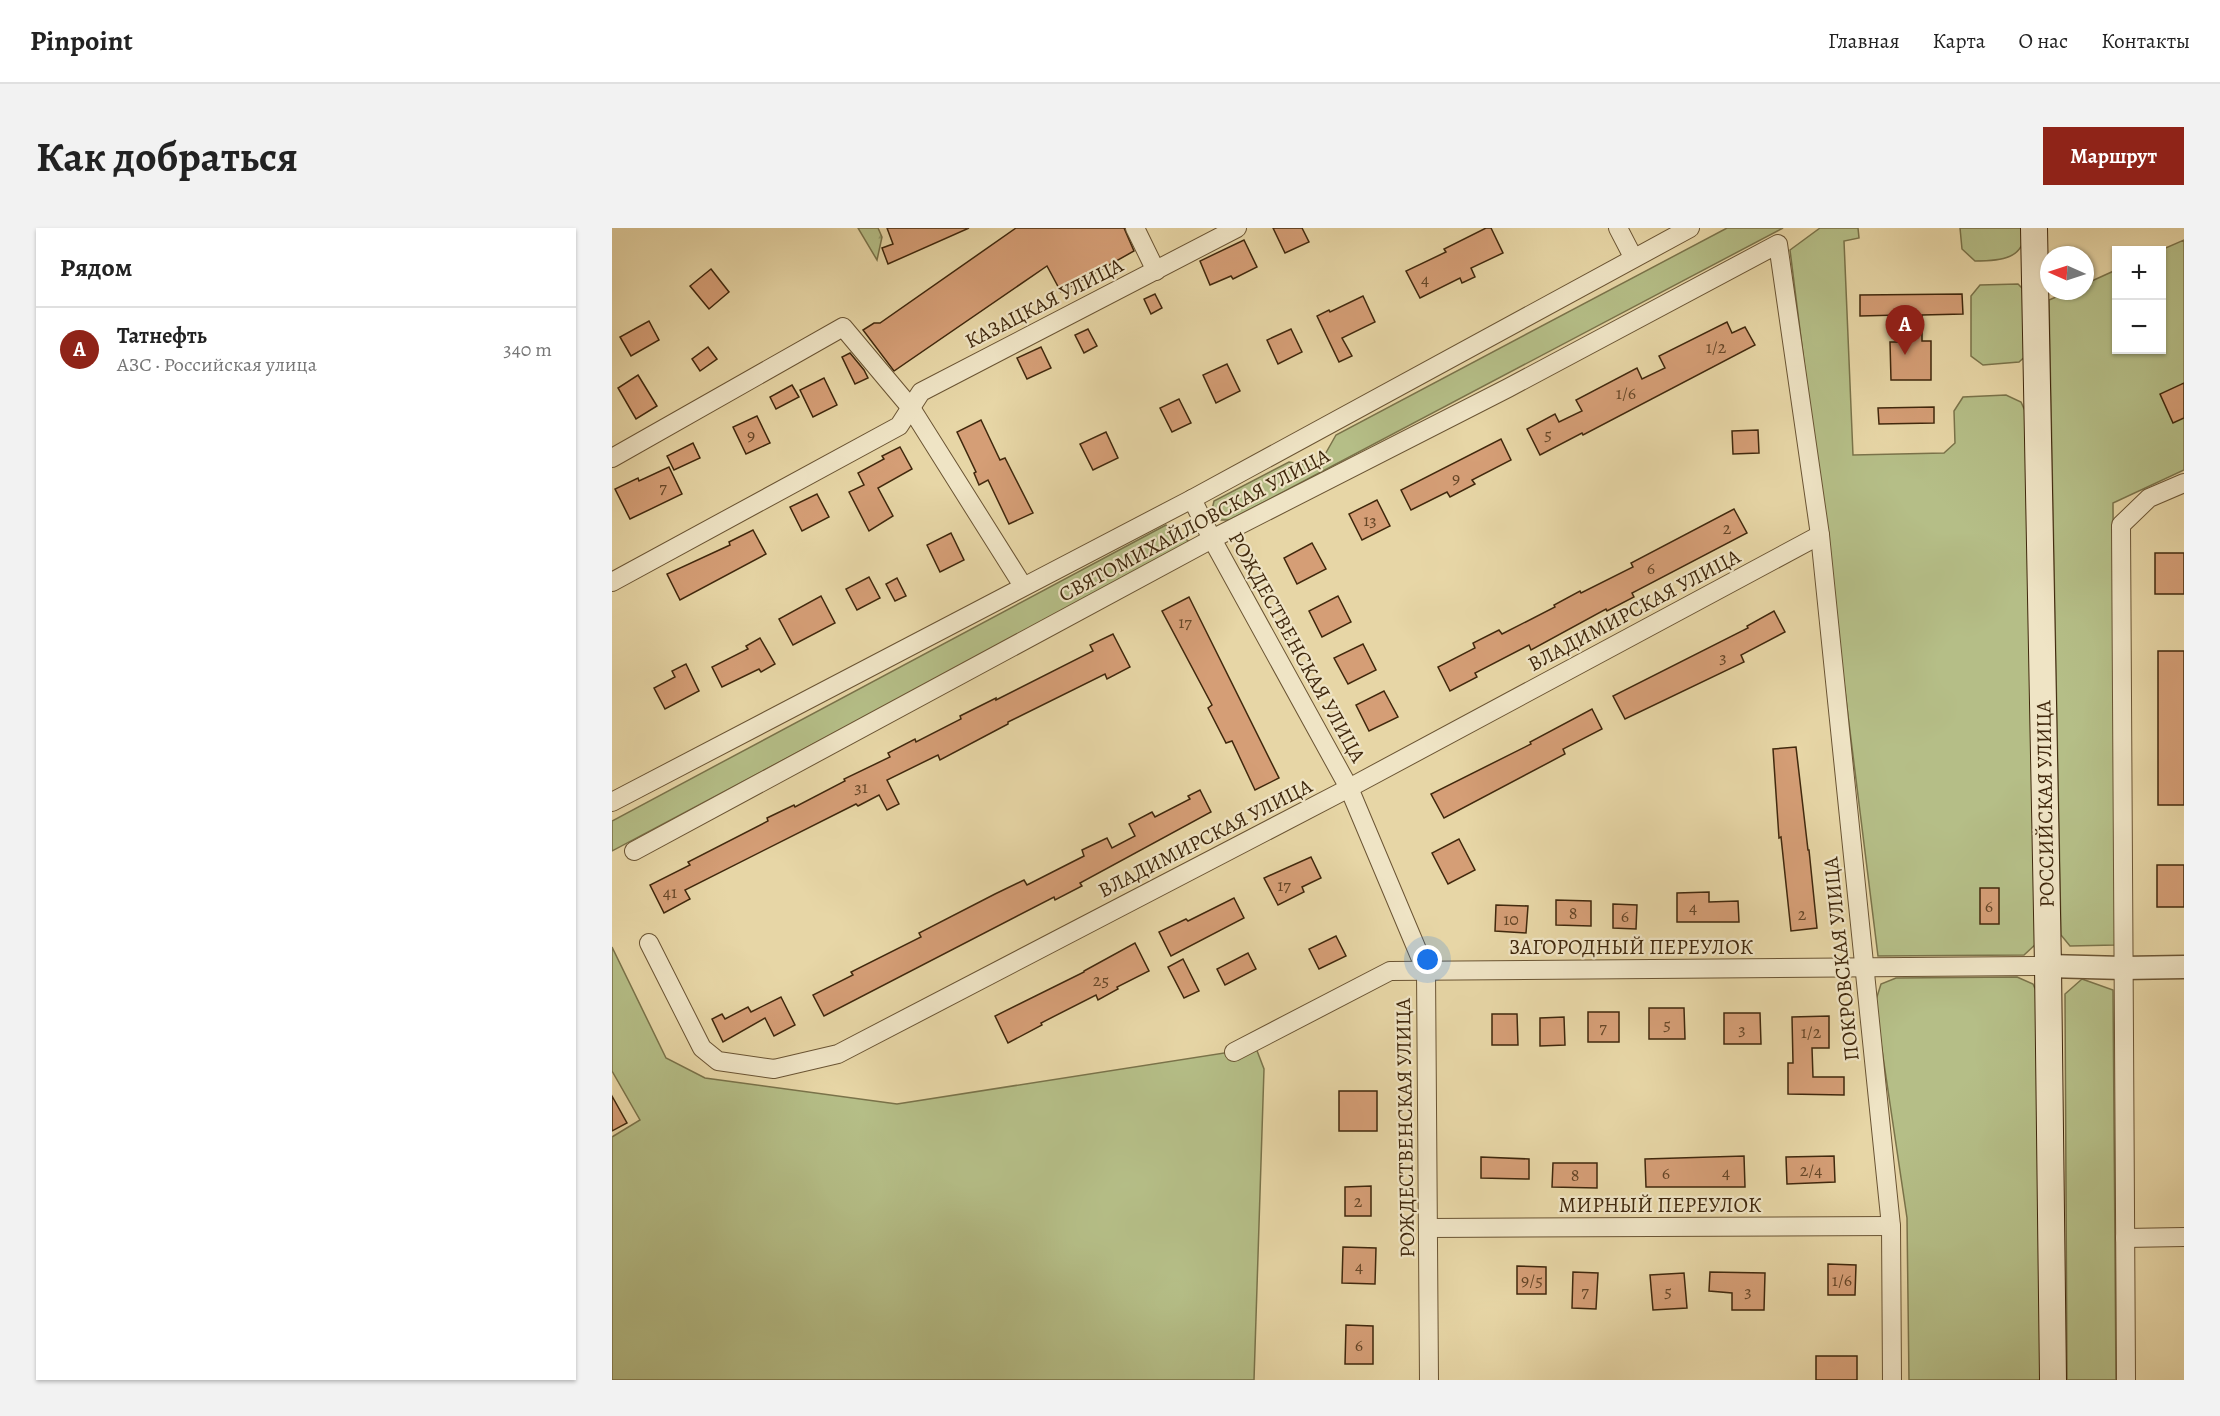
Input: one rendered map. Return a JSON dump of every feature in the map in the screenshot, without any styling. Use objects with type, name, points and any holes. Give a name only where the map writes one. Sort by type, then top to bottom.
[{"type":"main road","name":"РОССИЙСКАЯ УЛИЦА","points":[[2034,228],[2048,966],[2053,1380]]},
{"type":"street","points":[[1135,228],[1156,271]]},
{"type":"street","name":"КАЗАЦКАЯ УЛИЦА","points":[[612,582],[899,426],[921,392],[1237,228]]},
{"type":"street","points":[[1618,228],[1633,257]]},
{"type":"street","name":"СВЯТОМИХАЙЛОВСКАЯ УЛИЦА","points":[[612,802],[1192,499],[1689,228]]},
{"type":"street","name":"СВЯТОМИХАЙЛОВСКАЯ УЛИЦА","points":[[634,851],[1212,539],[1508,388],[1778,244]]},
{"type":"street","name":"ПОКРОВСКАЯ УЛИЦА","points":[[1778,244],[1820,535],[1891,1226],[1892,1380]]},
{"type":"street","points":[[612,458],[843,327],[911,408],[1023,586]]},
{"type":"street","points":[[2126,1380],[2121,525],[2149,498],[2184,483]]},
{"type":"street","name":"РОЖДЕСТВЕНСКАЯ УЛИЦА","points":[[1192,499],[1349,788],[1426,971],[1429,1380]]},
{"type":"street","name":"ВЛАДИМИРСКАЯ УЛИЦА","points":[[649,943],[702,1048],[718,1061],[774,1069],[837,1054],[1349,788],[1820,535]]},
{"type":"street","points":[[2048,966],[2184,967]]},
{"type":"street","name":"ЗАГОРОДНЫЙ ПЕРЕУЛОК","points":[[1234,1052],[1390,971],[2048,966]]},
{"type":"street","name":"МИРНЫЙ ПЕРЕУЛОК","points":[[1429,1228],[1891,1226]]},
{"type":"street","points":[[2125,1238],[2184,1237]]},
{"type":"green space","points":[[858,228],[878,228],[882,237],[877,260]]},
{"type":"green space","points":[[1727,228],[1783,228],[1230,520],[1218,520],[1211,514],[1214,501],[1289,462],[1310,465],[1323,458],[1336,435]]},
{"type":"green space","points":[[1820,228],[1858,228],[1859,238],[1844,241],[1853,455],[1944,453],[1955,443],[1954,411],[1963,397],[2006,395],[2021,402],[2030,422],[2037,943],[2024,955],[1878,956],[1790,250]]},
{"type":"green space","points":[[1960,228],[2025,228],[2024,239],[2016,253],[2002,259],[1975,261],[1962,249]]},
{"type":"green space","points":[[2184,240],[2184,470],[2113,503],[2115,945],[2070,946],[2061,935],[2049,300],[2094,300],[2094,280],[2112,272],[2112,354],[2166,354],[2166,248]]},
{"type":"green space","points":[[2018,284],[2027,293],[2028,354],[2019,362],[1983,365],[1971,356],[1971,296],[1980,285]]},
{"type":"green space","points":[[1166,525],[1194,545],[1064,611],[612,851],[612,821]]},
{"type":"green space","points":[[612,947],[666,1058],[705,1078],[897,1104],[1256,1048],[1264,1069],[1254,1380],[612,1380],[612,1137],[640,1120],[612,1071]]},
{"type":"green space","points":[[2017,977],[2033,984],[2041,1002],[2044,1380],[1909,1380],[1907,1218],[1875,1003],[1881,984],[1896,978]]},
{"type":"green space","points":[[2082,979],[2113,990],[2116,1380],[2067,1380],[2065,994]]},
{"type":"building","points":[[887,228],[969,228],[888,264],[882,248],[893,244]]},
{"type":"building","points":[[1016,228],[1124,228],[1134,251],[1061,292],[1047,266],[894,371],[863,330],[874,323],[880,323]]},
{"type":"building","points":[[1273,228],[1302,228],[1309,242],[1285,253]]},
{"type":"building","points":[[1486,228],[1491,228],[1503,253],[1471,268],[1475,277],[1462,283],[1460,278],[1420,298],[1406,271],[1446,252],[1444,249]]},
{"type":"building","points":[[1244,240],[1257,267],[1233,279],[1231,276],[1210,285],[1200,261]]},
{"type":"building","points":[[711,269],[729,292],[709,309],[690,286]]},
{"type":"building","points":[[1155,294],[1162,308],[1151,314],[1144,299]]},
{"type":"building","points":[[1962,294],[1963,314],[1922,315],[1922,341],[1931,341],[1931,380],[1891,380],[1890,342],[1899,342],[1899,315],[1860,316],[1860,295]]},
{"type":"building","points":[[1363,296],[1375,322],[1342,338],[1352,356],[1339,362],[1317,316]]},
{"type":"building","points":[[649,321],[659,340],[631,356],[620,337]]},
{"type":"building","points":[[1727,322],[1732,333],[1745,327],[1755,345],[1540,455],[1527,429],[1555,414],[1559,422],[1582,411],[1576,400],[1637,368],[1642,379],[1665,368],[1659,356]]},
{"type":"building","points":[[1088,329],[1097,346],[1084,353],[1075,335]]},
{"type":"building","points":[[1291,329],[1302,352],[1278,364],[1267,340]]},
{"type":"building","points":[[708,347],[717,359],[700,371],[692,359]]},
{"type":"building","points":[[1041,347],[1051,368],[1027,379],[1017,358]]},
{"type":"building","points":[[850,353],[868,378],[855,384],[842,357]]},
{"type":"building","points":[[1227,364],[1240,391],[1216,403],[1203,375]]},
{"type":"building","points":[[638,375],[657,406],[636,419],[618,388]]},
{"type":"building","points":[[824,378],[837,405],[813,417],[800,390]]},
{"type":"building","points":[[2184,383],[2184,418],[2173,423],[2160,394]]},
{"type":"building","points":[[792,385],[799,397],[776,409],[770,397]]},
{"type":"building","points":[[1179,399],[1191,423],[1172,432],[1160,408]]},
{"type":"building","points":[[1934,407],[1934,423],[1879,424],[1878,408]]},
{"type":"building","points":[[757,416],[770,443],[746,454],[733,427]]},
{"type":"building","points":[[981,420],[1000,460],[1005,458],[1033,513],[1009,524],[988,480],[979,485],[974,473],[976,472],[957,432]]},
{"type":"building","points":[[1758,430],[1759,453],[1733,454],[1732,431]]},
{"type":"building","points":[[1106,432],[1118,458],[1093,470],[1080,444]]},
{"type":"building","points":[[1501,439],[1511,460],[1472,480],[1475,484],[1450,497],[1447,492],[1411,510],[1401,490]]},
{"type":"building","points":[[693,443],[700,458],[674,470],[667,456]]},
{"type":"building","points":[[900,447],[912,469],[878,488],[893,516],[869,531],[849,492],[864,485],[858,473],[884,459],[882,456]]},
{"type":"building","points":[[669,467],[682,494],[630,519],[615,489]]},
{"type":"building","points":[[817,494],[829,517],[802,531],[790,507]]},
{"type":"building","points":[[1377,500],[1390,526],[1362,540],[1349,514]]},
{"type":"building","points":[[1734,509],[1747,533],[1632,593],[1634,597],[1607,611],[1606,609],[1531,650],[1529,645],[1475,673],[1477,677],[1450,691],[1438,667],[1475,648],[1473,643],[1499,630],[1502,634],[1555,607],[1554,605],[1580,591],[1581,593],[1633,567],[1631,563]]},
{"type":"building","points":[[753,530],[766,554],[680,600],[667,574],[730,545],[729,542]]},
{"type":"building","points":[[951,533],[964,560],[940,572],[927,545]]},
{"type":"building","points":[[1312,543],[1326,569],[1297,584],[1284,558]]},
{"type":"building","points":[[2155,553],[2184,553],[2184,594],[2155,594]]},
{"type":"building","points":[[869,577],[880,598],[857,610],[846,589]]},
{"type":"building","points":[[897,578],[906,596],[895,601],[886,584]]},
{"type":"building","points":[[821,596],[835,623],[793,645],[779,619]]},
{"type":"building","points":[[1338,596],[1351,622],[1322,637],[1309,611]]},
{"type":"building","points":[[1189,597],[1279,778],[1255,790],[1232,741],[1226,743],[1208,708],[1212,705],[1162,611]]},
{"type":"building","points":[[1774,611],[1785,632],[1741,655],[1744,662],[1625,719],[1613,696],[1748,628],[1747,626]]},
{"type":"building","points":[[1113,634],[1130,667],[1107,679],[1105,674],[1008,722],[940,760],[938,755],[887,780],[899,804],[887,810],[879,795],[858,806],[856,804],[685,890],[690,899],[664,913],[650,885],[690,865],[688,862],[768,821],[767,818],[794,805],[795,807],[845,781],[844,779],[890,757],[888,753],[915,739],[916,742],[961,719],[960,716],[1093,651],[1090,645]]},
{"type":"building","points":[[760,638],[775,664],[722,687],[712,667],[748,649],[746,646]]},
{"type":"building","points":[[1363,644],[1376,670],[1348,684],[1334,658]]},
{"type":"building","points":[[2158,651],[2184,651],[2184,805],[2158,805]]},
{"type":"building","points":[[686,664],[699,691],[665,709],[654,688],[675,677],[672,671]]},
{"type":"building","points":[[1384,691],[1398,717],[1369,731],[1356,705]]},
{"type":"building","points":[[1592,709],[1602,729],[1563,749],[1565,754],[1444,818],[1431,794],[1531,744],[1530,742]]},
{"type":"building","points":[[1796,747],[1817,928],[1791,931],[1781,837],[1779,838],[1773,749]]},
{"type":"building","points":[[1200,790],[1211,812],[1080,883],[1082,886],[1055,900],[1054,897],[824,1016],[813,995],[853,975],[851,972],[921,937],[919,933],[995,894],[1024,880],[1027,885],[1084,856],[1082,850],[1107,838],[1112,848],[1135,836],[1129,824],[1152,812],[1155,817],[1190,799],[1188,796]]},
{"type":"building","points":[[1459,839],[1475,870],[1448,884],[1432,853]]},
{"type":"building","points":[[1311,857],[1321,878],[1302,887],[1304,892],[1278,905],[1264,878]]},
{"type":"building","points":[[2157,865],[2184,865],[2184,907],[2157,907]]},
{"type":"building","points":[[1980,888],[1999,888],[1999,924],[1980,924]]},
{"type":"building","points":[[1709,892],[1709,902],[1738,901],[1739,922],[1677,922],[1677,893]]},
{"type":"building","points":[[1234,898],[1244,918],[1171,956],[1159,932],[1186,919],[1188,921]]},
{"type":"building","points":[[1556,900],[1591,901],[1591,926],[1556,925]]},
{"type":"building","points":[[1613,904],[1637,905],[1636,929],[1613,928]]},
{"type":"building","points":[[1496,905],[1528,906],[1526,933],[1495,931]]},
{"type":"building","points":[[1336,936],[1346,956],[1319,969],[1309,949]]},
{"type":"building","points":[[1135,943],[1149,971],[1117,987],[1118,989],[1098,1000],[1096,995],[1041,1023],[1042,1025],[1008,1043],[995,1016],[1084,972]]},
{"type":"building","points":[[1248,953],[1256,969],[1225,985],[1217,969]]},
{"type":"building","points":[[1183,959],[1199,991],[1184,998],[1168,967]]},
{"type":"building","points":[[781,997],[795,1025],[774,1036],[765,1018],[723,1042],[712,1019],[722,1014],[725,1019],[748,1007],[751,1012]]},
{"type":"building","points":[[1649,1008],[1684,1008],[1685,1039],[1649,1039]]},
{"type":"building","points":[[1588,1012],[1619,1012],[1619,1042],[1588,1042]]},
{"type":"building","points":[[1724,1013],[1760,1013],[1761,1044],[1724,1044]]},
{"type":"building","points":[[1492,1014],[1517,1014],[1518,1045],[1492,1045]]},
{"type":"building","points":[[1829,1016],[1829,1048],[1812,1048],[1813,1077],[1844,1077],[1844,1095],[1788,1094],[1788,1063],[1793,1063],[1792,1017]]},
{"type":"building","points":[[1564,1017],[1565,1045],[1540,1046],[1540,1018]]},
{"type":"building","points":[[1339,1091],[1377,1091],[1377,1131],[1339,1131]]},
{"type":"building","points":[[612,1096],[627,1123],[612,1131]]},
{"type":"building","points":[[1744,1156],[1745,1187],[1646,1187],[1645,1159]]},
{"type":"building","points":[[1834,1156],[1835,1182],[1787,1184],[1786,1157]]},
{"type":"building","points":[[1481,1157],[1529,1159],[1529,1179],[1481,1178]]},
{"type":"building","points":[[1553,1163],[1597,1163],[1597,1188],[1552,1187]]},
{"type":"building","points":[[1371,1186],[1371,1216],[1345,1216],[1345,1187]]},
{"type":"building","points":[[1343,1247],[1376,1248],[1375,1284],[1342,1283]]},
{"type":"building","points":[[1828,1264],[1856,1265],[1855,1295],[1828,1295]]},
{"type":"building","points":[[1517,1266],[1546,1267],[1546,1294],[1517,1294]]},
{"type":"building","points":[[1573,1272],[1598,1273],[1596,1309],[1572,1308]]},
{"type":"building","points":[[1710,1272],[1765,1273],[1764,1310],[1732,1310],[1732,1293],[1709,1291]]},
{"type":"building","points":[[1684,1273],[1687,1308],[1653,1310],[1650,1275]]},
{"type":"building","points":[[1346,1325],[1373,1326],[1373,1364],[1345,1364]]},
{"type":"building","points":[[1816,1356],[1857,1356],[1857,1380],[1816,1380]]},
{"type":"place","name":"Татнефть","points":[[1905,355]]}]
